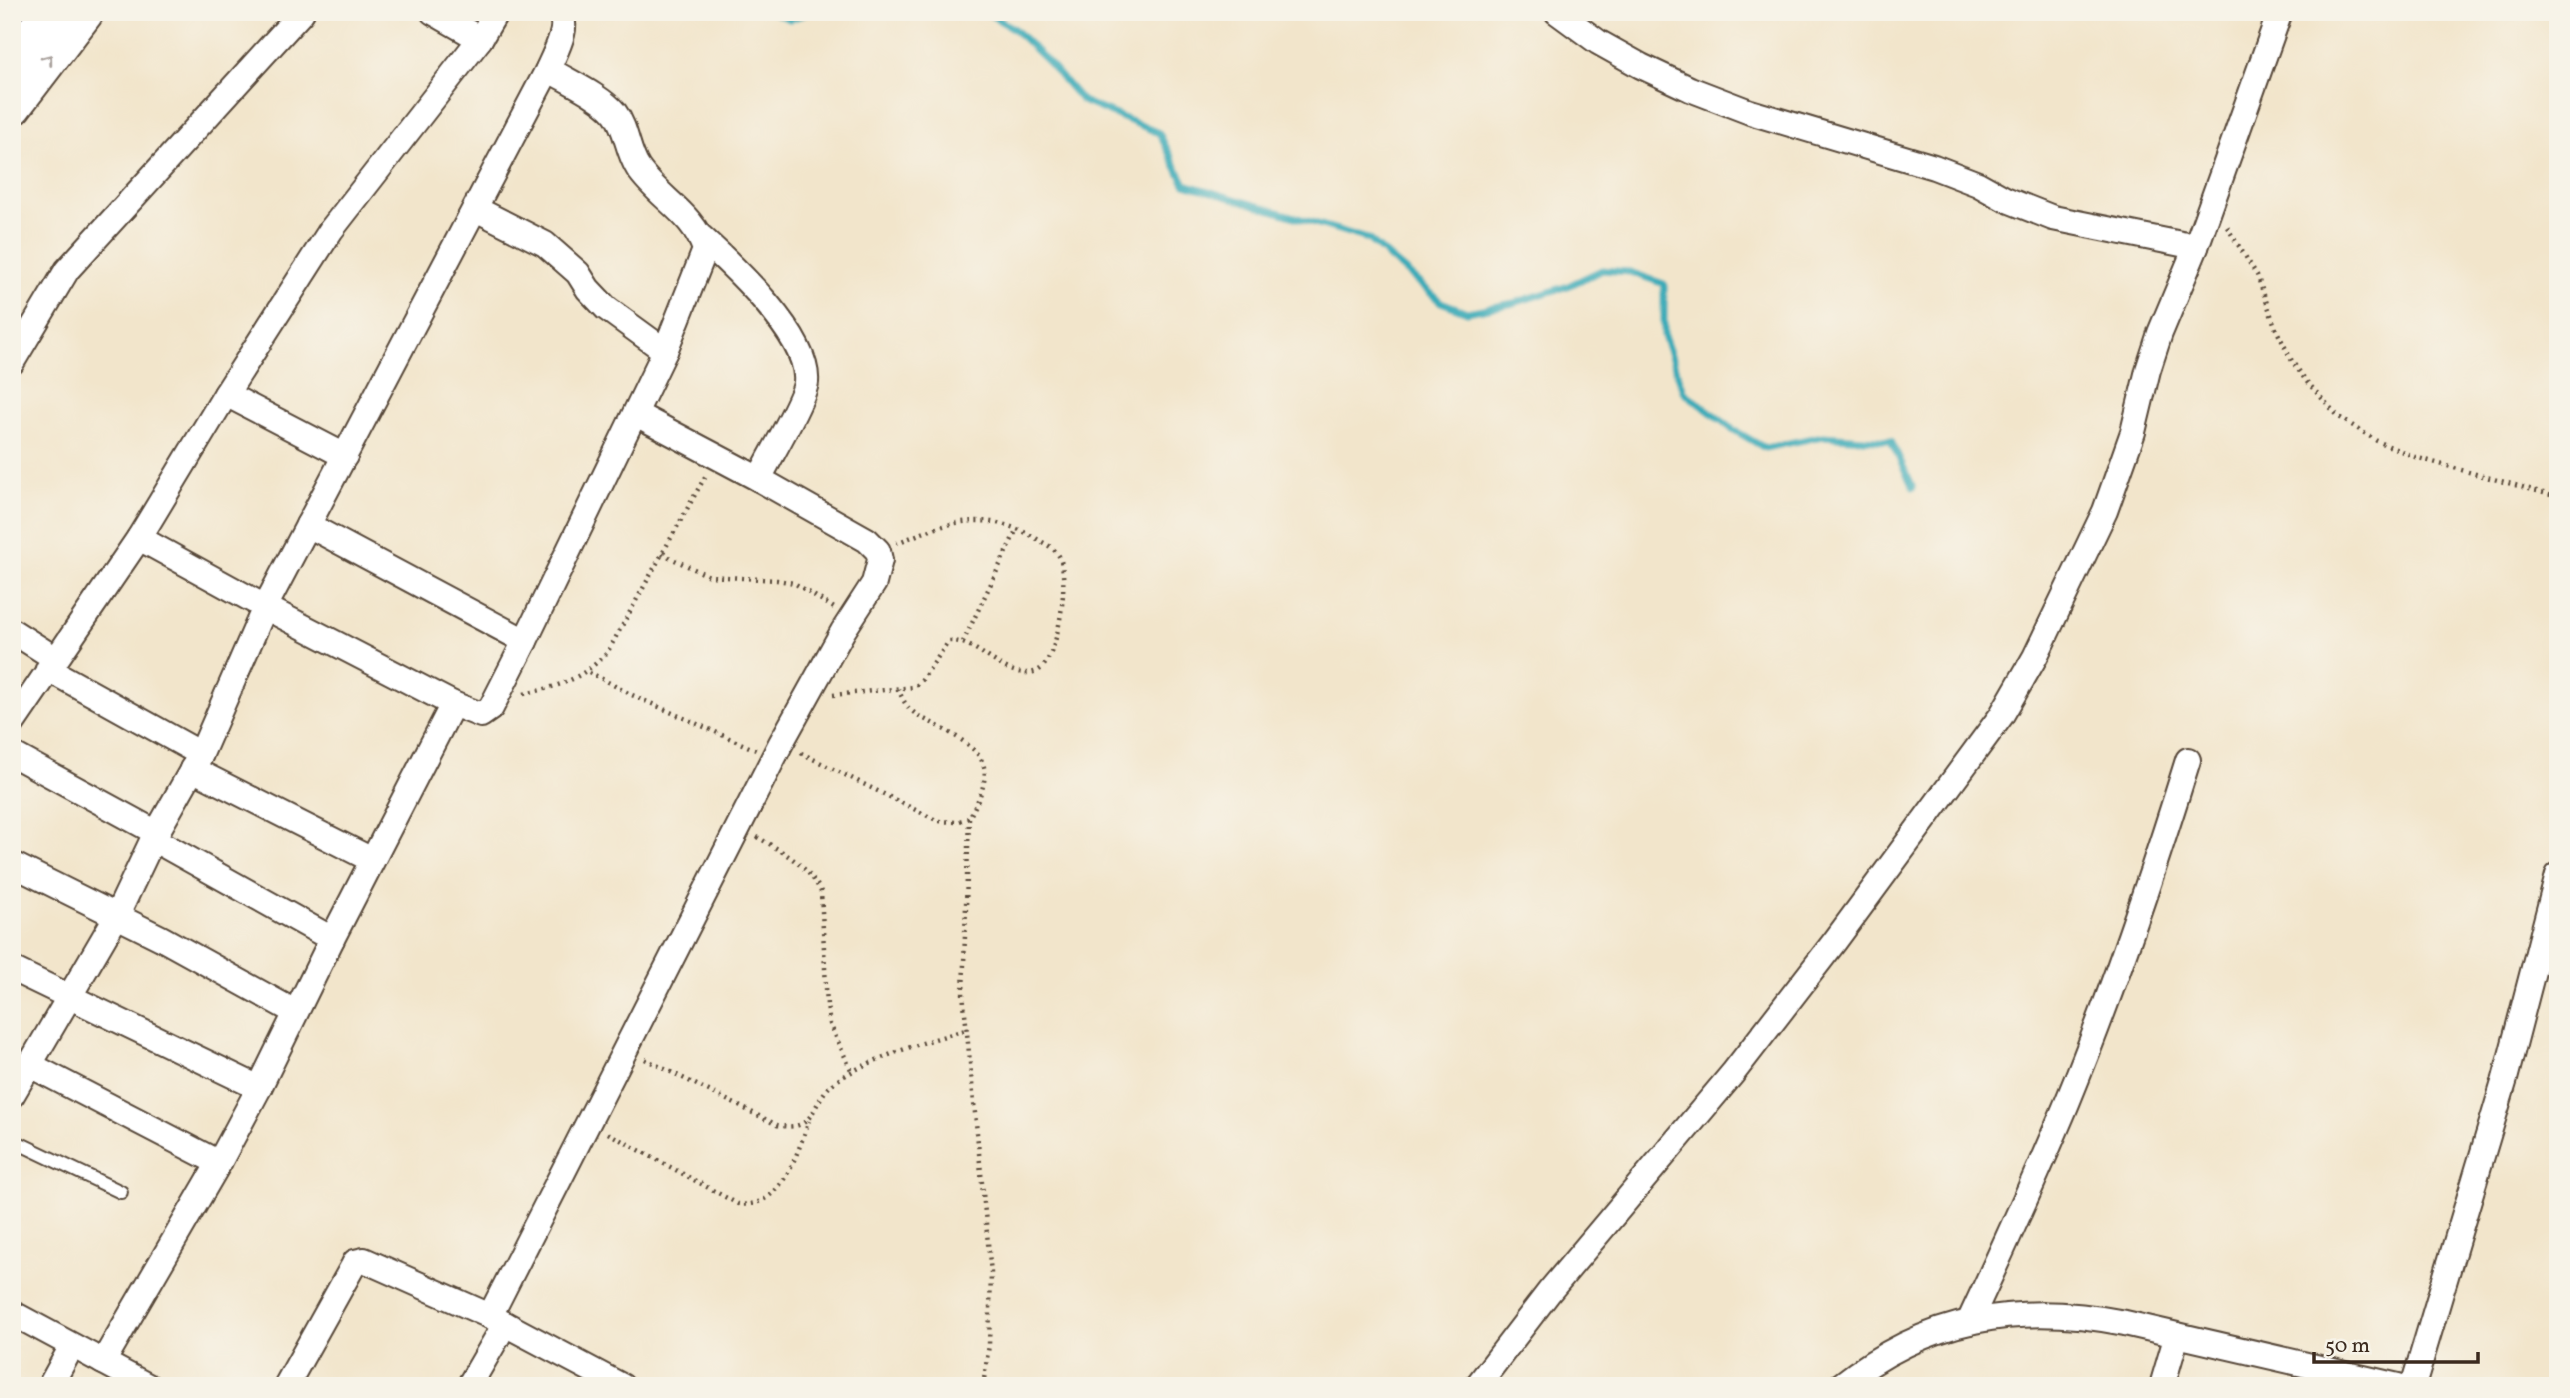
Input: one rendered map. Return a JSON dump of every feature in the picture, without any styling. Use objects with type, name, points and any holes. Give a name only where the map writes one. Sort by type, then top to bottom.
[{"type":"main road","points":[[12,52],[59,12]]},
{"type":"main road","points":[[12,106],[84,12]]},
{"type":"street","points":[[12,362],[67,270],[302,12]]},
{"type":"street","points":[[433,12],[480,38]]},
{"type":"street","points":[[12,724],[139,538],[226,394],[331,230],[480,38],[496,12]]},
{"type":"street","points":[[219,1163],[19,1077],[70,997],[116,917],[155,836],[196,761],[265,607],[548,69],[565,25],[558,12]]},
{"type":"street","points":[[1557,12],[1598,42],[1641,66],[1751,113],[1934,167],[2053,218],[2196,247]]},
{"type":"street","points":[[1478,1386],[1549,1292],[1733,1073],[1835,941],[2001,716],[2035,657],[2105,511],[2133,432],[2160,333],[2196,247],[2280,12]]},
{"type":"street","points":[[548,69],[606,105],[615,114],[637,167],[650,183],[682,211],[701,237],[728,261],[785,326],[799,349],[805,372],[805,389],[759,479]]},
{"type":"street","points":[[476,209],[545,244],[578,272],[588,289],[606,308],[665,351]]},
{"type":"street","points":[[139,538],[265,607],[453,704],[481,715],[491,708],[525,641],[665,351],[701,263],[705,250],[701,237]]},
{"type":"street","points":[[226,394],[345,456]]},
{"type":"street","points":[[469,1386],[588,1122],[777,750],[874,583],[880,559],[878,551],[867,540],[636,414]]},
{"type":"street","points":[[308,525],[525,641]]},
{"type":"street","points":[[12,631],[52,664],[196,761],[372,860]]},
{"type":"street","points":[[103,1362],[219,1163],[259,1088],[295,1012],[453,704]]},
{"type":"street","points":[[12,754],[332,939]]},
{"type":"street","points":[[1969,1322],[2068,1101],[2152,875],[2188,760]]},
{"type":"street","points":[[12,864],[237,978],[295,1012]]},
{"type":"street","points":[[2413,1386],[2505,1079],[2558,875]]},
{"type":"street","points":[[12,970],[259,1088]]},
{"type":"street","points":[[286,1386],[353,1266],[360,1260],[498,1320],[617,1385]]},
{"type":"street","points":[[12,1313],[148,1386]]},
{"type":"street","points":[[1839,1386],[1895,1349],[1931,1333],[2008,1315],[2060,1314],[2087,1315],[2398,1386]]},
{"type":"street","points":[[2162,1386],[2177,1335]]},
{"type":"street","points":[[50,1386],[72,1346]]},
{"type":"lane","points":[[12,1140],[121,1192]]},
{"type":"path","points":[[2212,201],[2257,275],[2276,329],[2291,361],[2339,417],[2377,441],[2415,457],[2558,497]]},
{"type":"path","points":[[491,708],[519,695],[566,683],[589,672],[607,653],[716,457]]},
{"type":"path","points":[[805,698],[914,687],[920,683],[949,641],[963,642],[1007,667],[1021,671],[1035,672],[1043,667],[1051,656],[1060,615],[1063,580],[1061,559],[1053,548],[1004,523],[975,519],[934,528],[878,551]]},
{"type":"path","points":[[963,642],[1017,529]]},
{"type":"path","points":[[662,554],[709,576],[794,583],[851,619]]},
{"type":"path","points":[[589,672],[643,700],[777,750],[938,821],[956,822],[969,818]]},
{"type":"path","points":[[898,689],[908,708],[971,745],[980,753],[984,765],[978,800],[969,818],[963,980],[965,1030],[991,1273],[989,1345],[983,1386]]},
{"type":"path","points":[[739,827],[788,857],[814,878],[821,892],[830,1024],[852,1072]]},
{"type":"path","points":[[588,1122],[738,1204],[747,1205],[769,1198],[776,1191],[798,1149],[809,1120],[823,1094],[834,1083],[852,1072],[925,1041],[965,1030]]},
{"type":"path","points":[[626,1049],[777,1125],[800,1126],[809,1120]]},
{"type":"waterway","points":[[773,12],[790,19],[811,12]]},
{"type":"waterway","points":[[986,12],[1014,29],[1049,63],[1082,101],[1159,133],[1185,184],[1368,239],[1441,302],[1467,312],[1514,303],[1568,286],[1602,270],[1630,272],[1664,284],[1664,336],[1684,392],[1734,430],[1765,448],[1823,436],[1891,441],[1913,487]]}]
